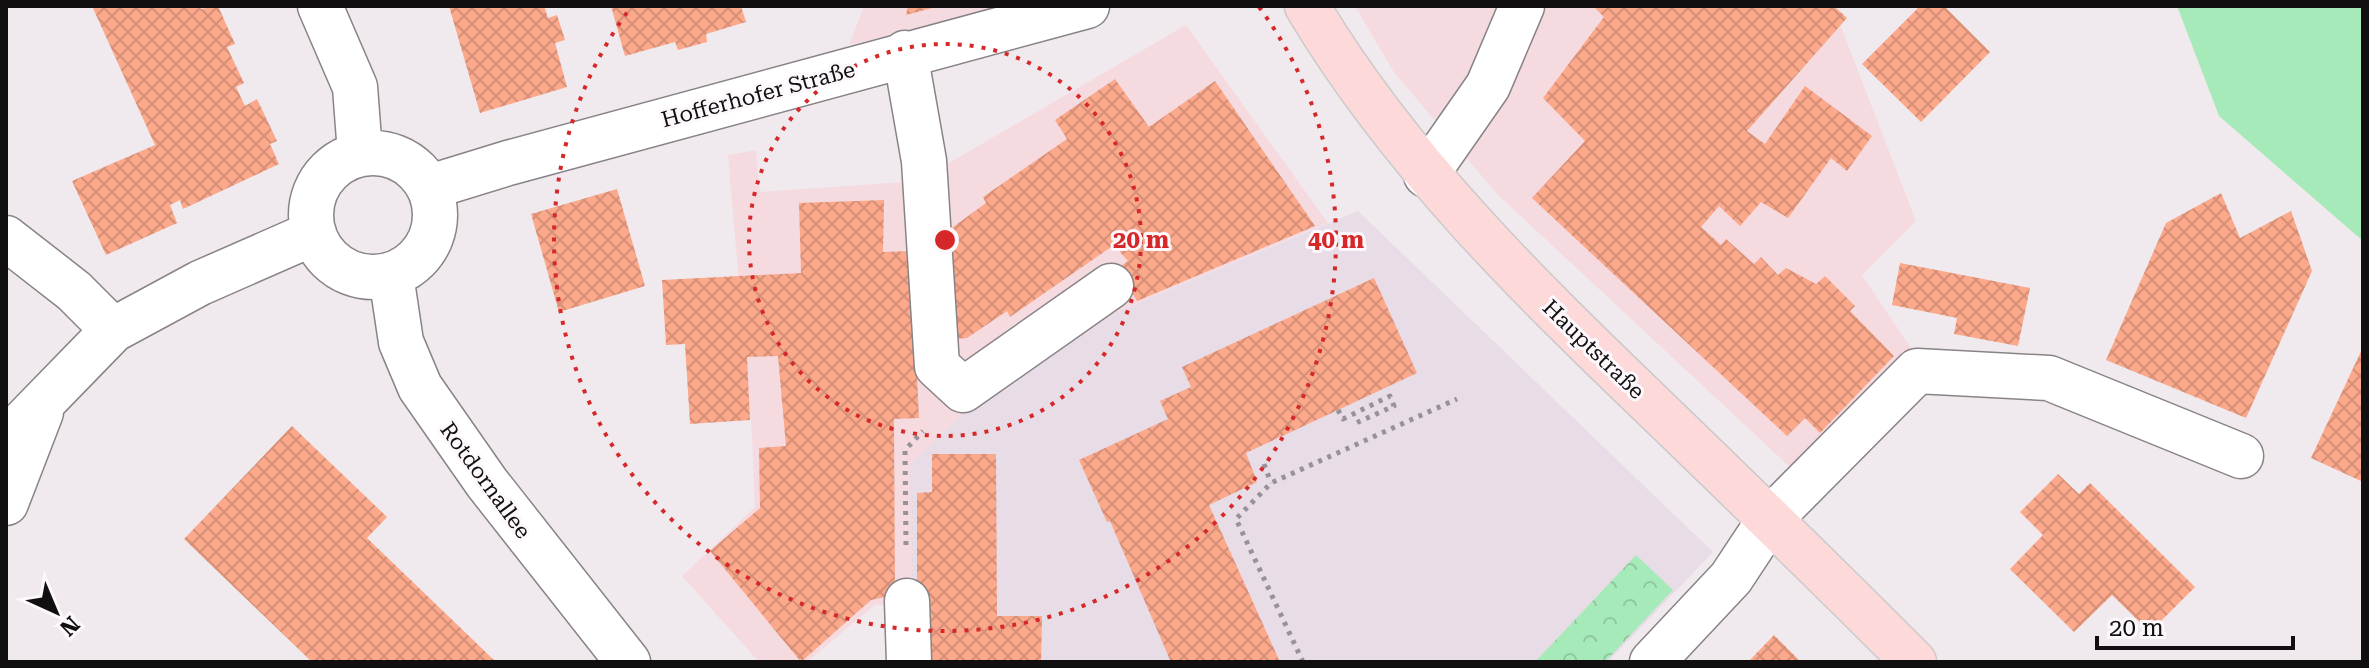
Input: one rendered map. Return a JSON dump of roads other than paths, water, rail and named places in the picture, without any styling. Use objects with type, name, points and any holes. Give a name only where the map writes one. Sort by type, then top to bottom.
[{"type":"main road","name":"Hauptstraße","points":[[1307,6],[1331,45],[1426,175],[1546,304],[1914,662]]},
{"type":"street","points":[[320,6],[355,87],[360,153]]},
{"type":"street","name":"Hofferhofer Straße","points":[[430,187],[905,53],[1087,6]]},
{"type":"street","points":[[1426,175],[1488,86],[1522,6]]},
{"type":"street","points":[[905,53],[924,161],[937,366],[963,390],[1111,286]]},
{"type":"street","points":[[360,153],[381,153],[400,158],[417,170],[430,187],[435,207],[434,228],[427,247],[413,262],[391,275],[375,277],[355,274],[336,265],[322,251],[314,233],[311,213],[315,192],[325,174],[341,161],[360,153]]},
{"type":"street","points":[[6,440],[113,330],[200,283],[314,233]]},
{"type":"street","points":[[6,238],[74,291],[113,330]]},
{"type":"street","name":"Rotdornallee","points":[[391,275],[401,342],[420,387],[617,658]]},
{"type":"street","points":[[1652,662],[1731,578],[1770,519],[1917,371],[2049,378],[2241,456]]},
{"type":"street","points":[[6,503],[47,397]]},
{"type":"street","points":[[907,601],[909,662]]}]
